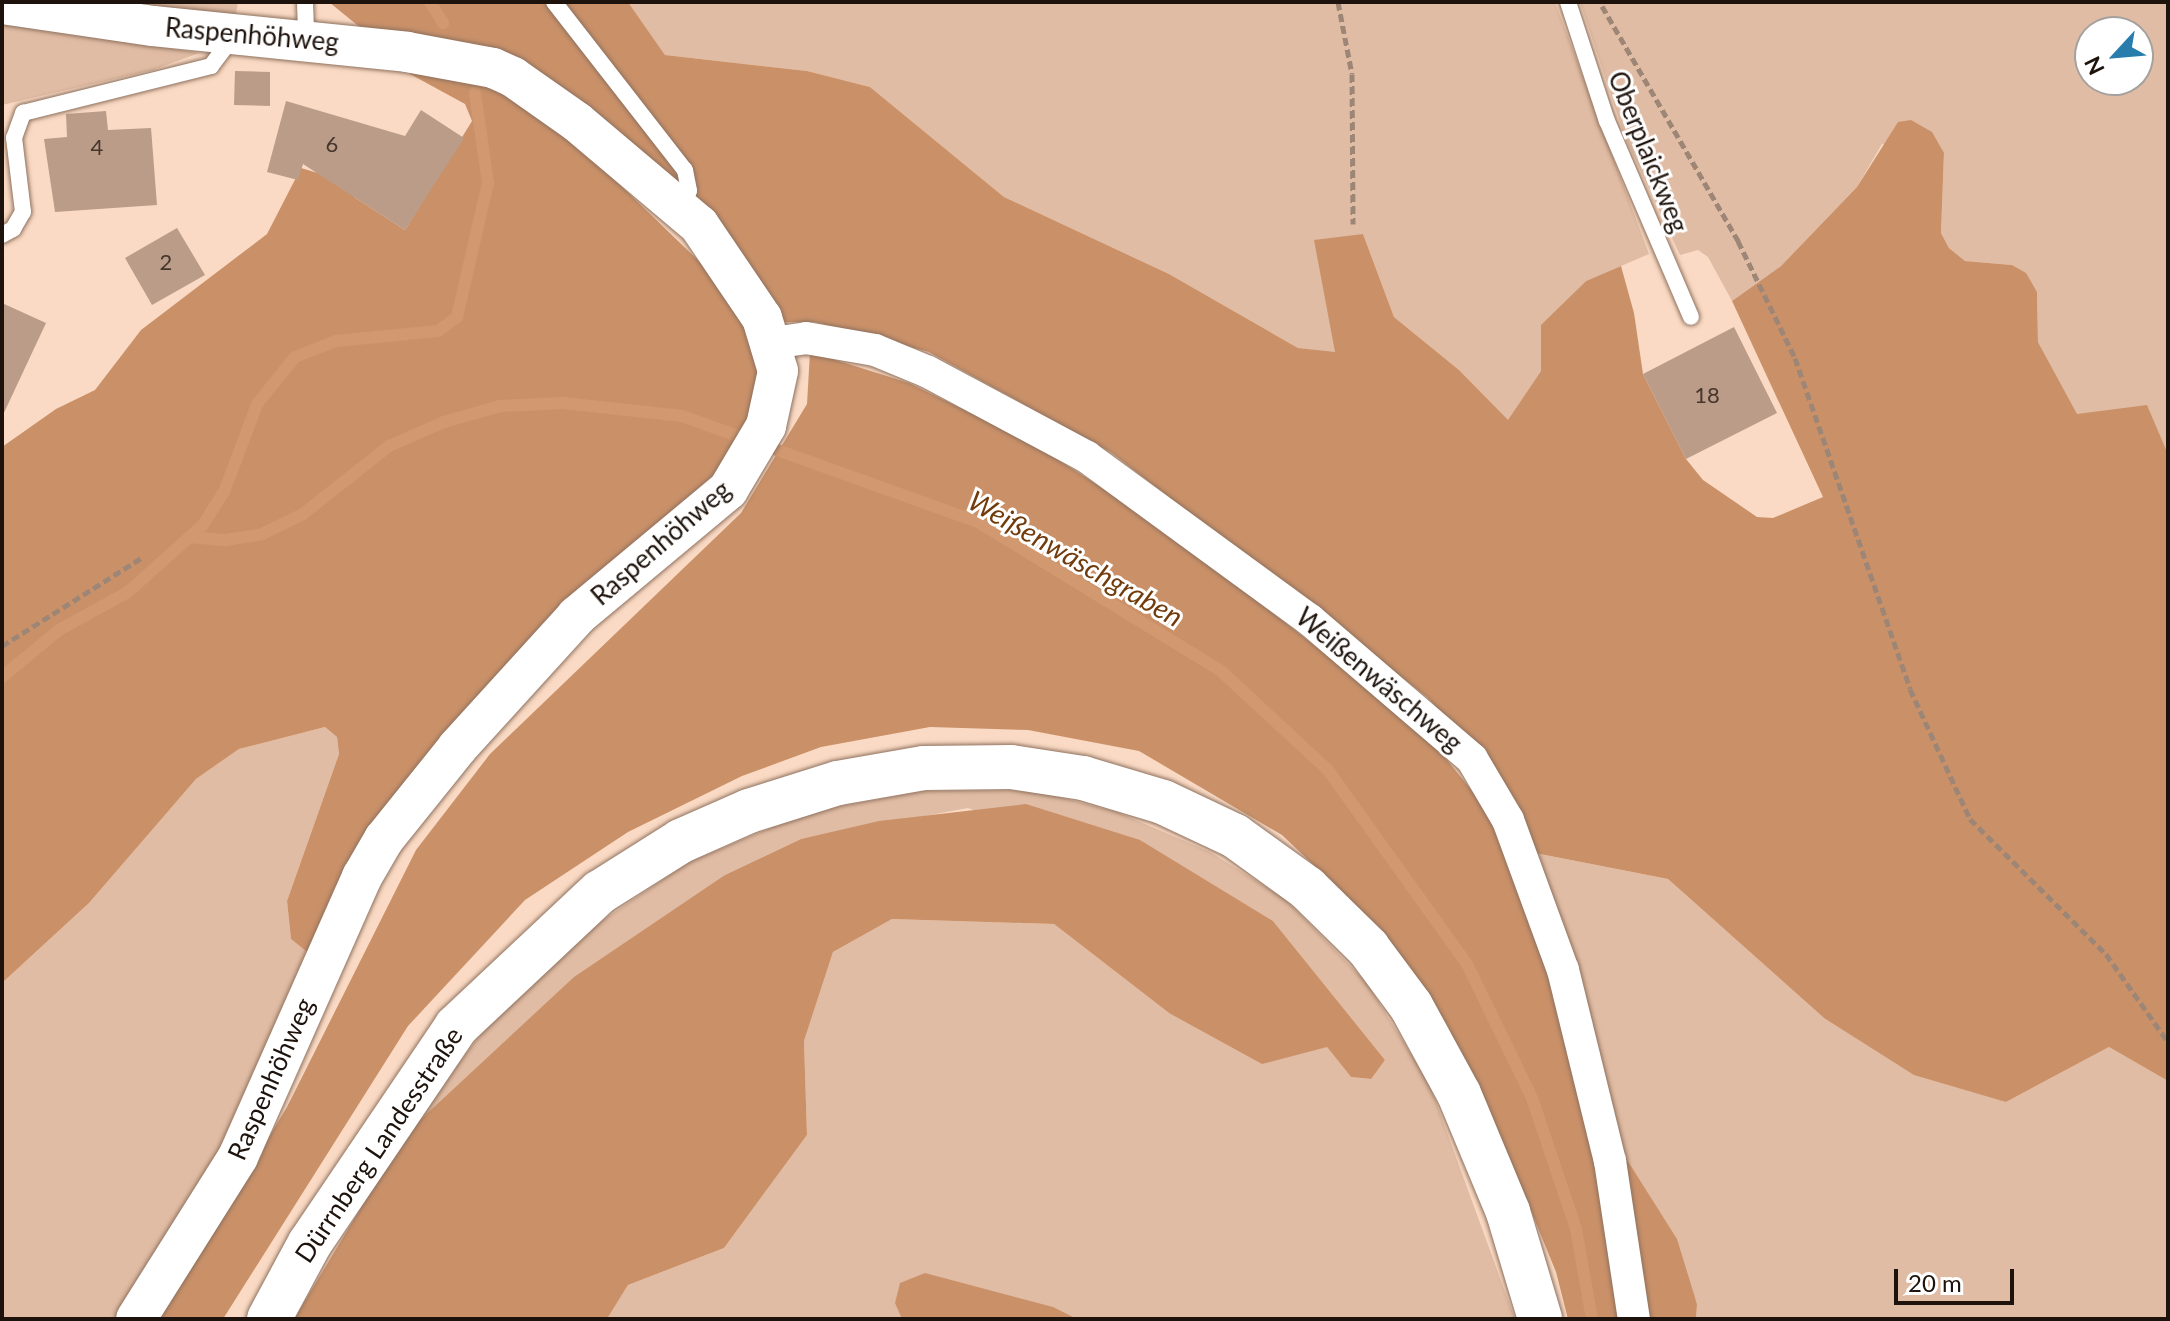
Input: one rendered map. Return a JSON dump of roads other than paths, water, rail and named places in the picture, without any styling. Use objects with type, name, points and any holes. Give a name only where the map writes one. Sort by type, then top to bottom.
[{"type":"main road","name":"Dürrnberg Landesstraße","points":[[269,1319],[310,1243],[456,1027],[600,892],[681,841],[749,811],[838,783],[924,768],[1011,767],[1083,778],[1163,802],[1235,836],[1307,888],[1368,948],[1411,1006],[1459,1094],[1508,1212],[1540,1319]]},
{"type":"street","name":"Raspenhöhweg","points":[[2,4],[235,33],[305,20],[422,55],[513,77],[680,207],[744,285],[772,343],[778,371],[766,426],[746,466],[707,510],[577,616],[458,747],[384,839],[356,890],[238,1157],[136,1319]]},
{"type":"street","name":"Weißenwäschweg","points":[[772,343],[806,338],[875,350],[928,372],[1087,457],[1310,620],[1472,759],[1508,820],[1563,970],[1610,1161],[1634,1319]]},
{"type":"lane","points":[[554,2],[685,170],[689,191],[680,207]]},
{"type":"lane","name":"Oberplaickweg","points":[[1568,2],[1607,121],[1691,317]]},
{"type":"lane","points":[[2,235],[13,229],[23,212],[14,138],[23,113],[211,66],[235,33]]},
{"type":"waterway","points":[[430,2],[443,23]]},
{"type":"waterway","points":[[2,677],[59,630],[128,592],[203,525],[224,492],[257,404],[295,357],[336,341],[438,331],[457,317],[488,183],[475,93]]},
{"type":"waterway","name":"Weißenwäschgraben","points":[[189,537],[226,540],[262,534],[303,514],[389,446],[444,422],[500,406],[563,403],[682,416],[978,522],[1221,671],[1328,770],[1467,964],[1532,1098],[1576,1229],[1592,1319]]}]
